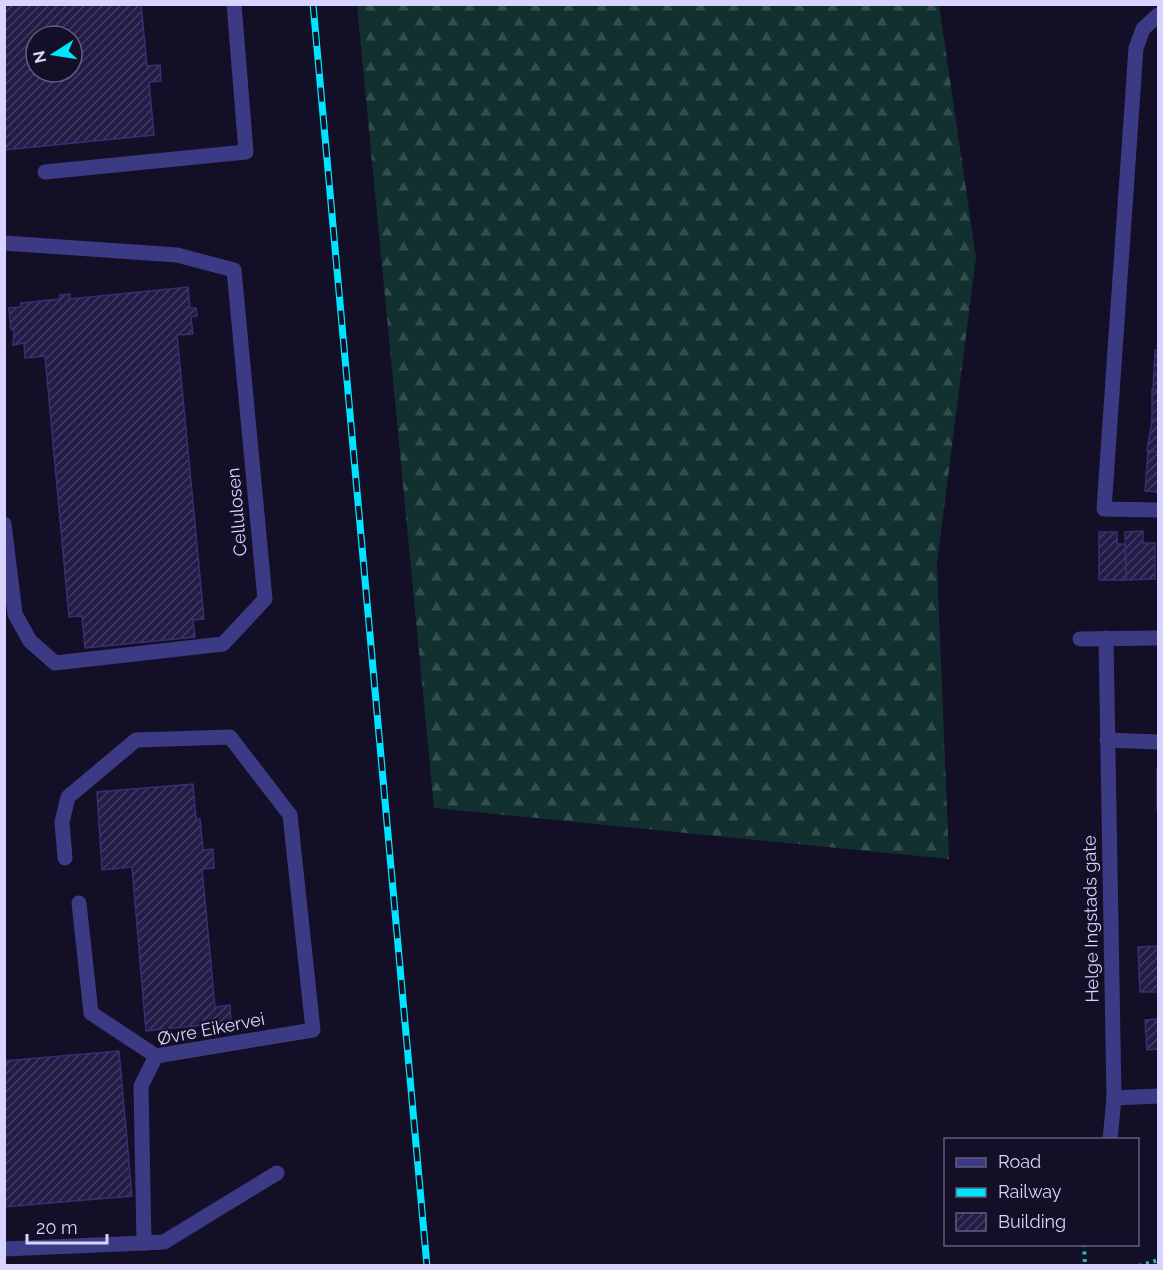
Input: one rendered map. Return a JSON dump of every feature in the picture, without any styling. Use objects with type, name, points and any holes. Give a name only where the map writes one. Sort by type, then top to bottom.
[{"type":"street","points":[[45,172],[246,152],[234,4]]},
{"type":"street","points":[[1158,15],[1143,29],[1136,48],[1104,509],[1158,510]]},
{"type":"street","name":"Cellulosen","points":[[4,243],[177,255],[234,270],[265,599],[223,644],[55,663],[30,641],[15,614],[4,524]]},
{"type":"street","name":"Helge Ingstads gate","points":[[1106,638],[1114,1098],[1110,1138]]},
{"type":"street","points":[[1080,639],[1158,638]]},
{"type":"street","name":"Øvre Eikervei","points":[[65,858],[62,822],[68,797],[136,740],[231,737],[290,815],[313,1030],[156,1056],[141,1086],[144,1243]]},
{"type":"street","points":[[1107,740],[1158,742]]},
{"type":"street","points":[[79,903],[91,1012],[156,1056]]},
{"type":"street","points":[[1114,1098],[1158,1096]]},
{"type":"street","points":[[4,1249],[164,1242],[277,1173]]},
{"type":"path","points":[[1084,1246],[1085,1266]]},
{"type":"path","points":[[1139,1266],[1158,1260]]},
{"type":"green space","points":[[357,5],[939,5],[976,257],[937,564],[949,859],[434,808]]},
{"type":"building","points":[[4,4],[141,4],[147,66],[160,65],[161,81],[149,82],[154,135],[4,150]]},
{"type":"building","points":[[188,287],[190,308],[196,308],[197,316],[191,317],[193,334],[177,335],[204,619],[193,620],[195,637],[85,648],[82,616],[69,617],[45,356],[25,358],[24,343],[13,345],[14,329],[11,330],[9,308],[21,307],[21,303],[60,299],[60,295],[70,294],[70,299]]},
{"type":"building","points":[[1155,350],[1158,350],[1158,391],[1153,390]]},
{"type":"building","points":[[1152,390],[1158,391],[1158,421],[1152,420]]},
{"type":"building","points":[[1152,420],[1158,421],[1158,452],[1147,451]]},
{"type":"building","points":[[1148,451],[1158,452],[1158,492],[1145,491]]},
{"type":"building","points":[[1143,531],[1143,543],[1155,543],[1155,579],[1126,580],[1125,532]]},
{"type":"building","points":[[1099,532],[1117,532],[1117,544],[1125,544],[1126,580],[1099,580]]},
{"type":"building","points":[[1158,770],[1158,809],[1157,809]]},
{"type":"building","points":[[193,784],[196,819],[200,819],[203,850],[213,849],[214,868],[202,869],[215,1007],[230,1005],[231,1022],[146,1031],[132,867],[102,870],[97,792]]},
{"type":"building","points":[[1158,946],[1158,992],[1140,992],[1138,947]]},
{"type":"building","points":[[1158,1019],[1158,1049],[1147,1050],[1145,1020]]},
{"type":"building","points":[[119,1051],[132,1196],[4,1207],[4,1061]]},
{"type":"railway","points":[[313,4],[427,1266]]}]
